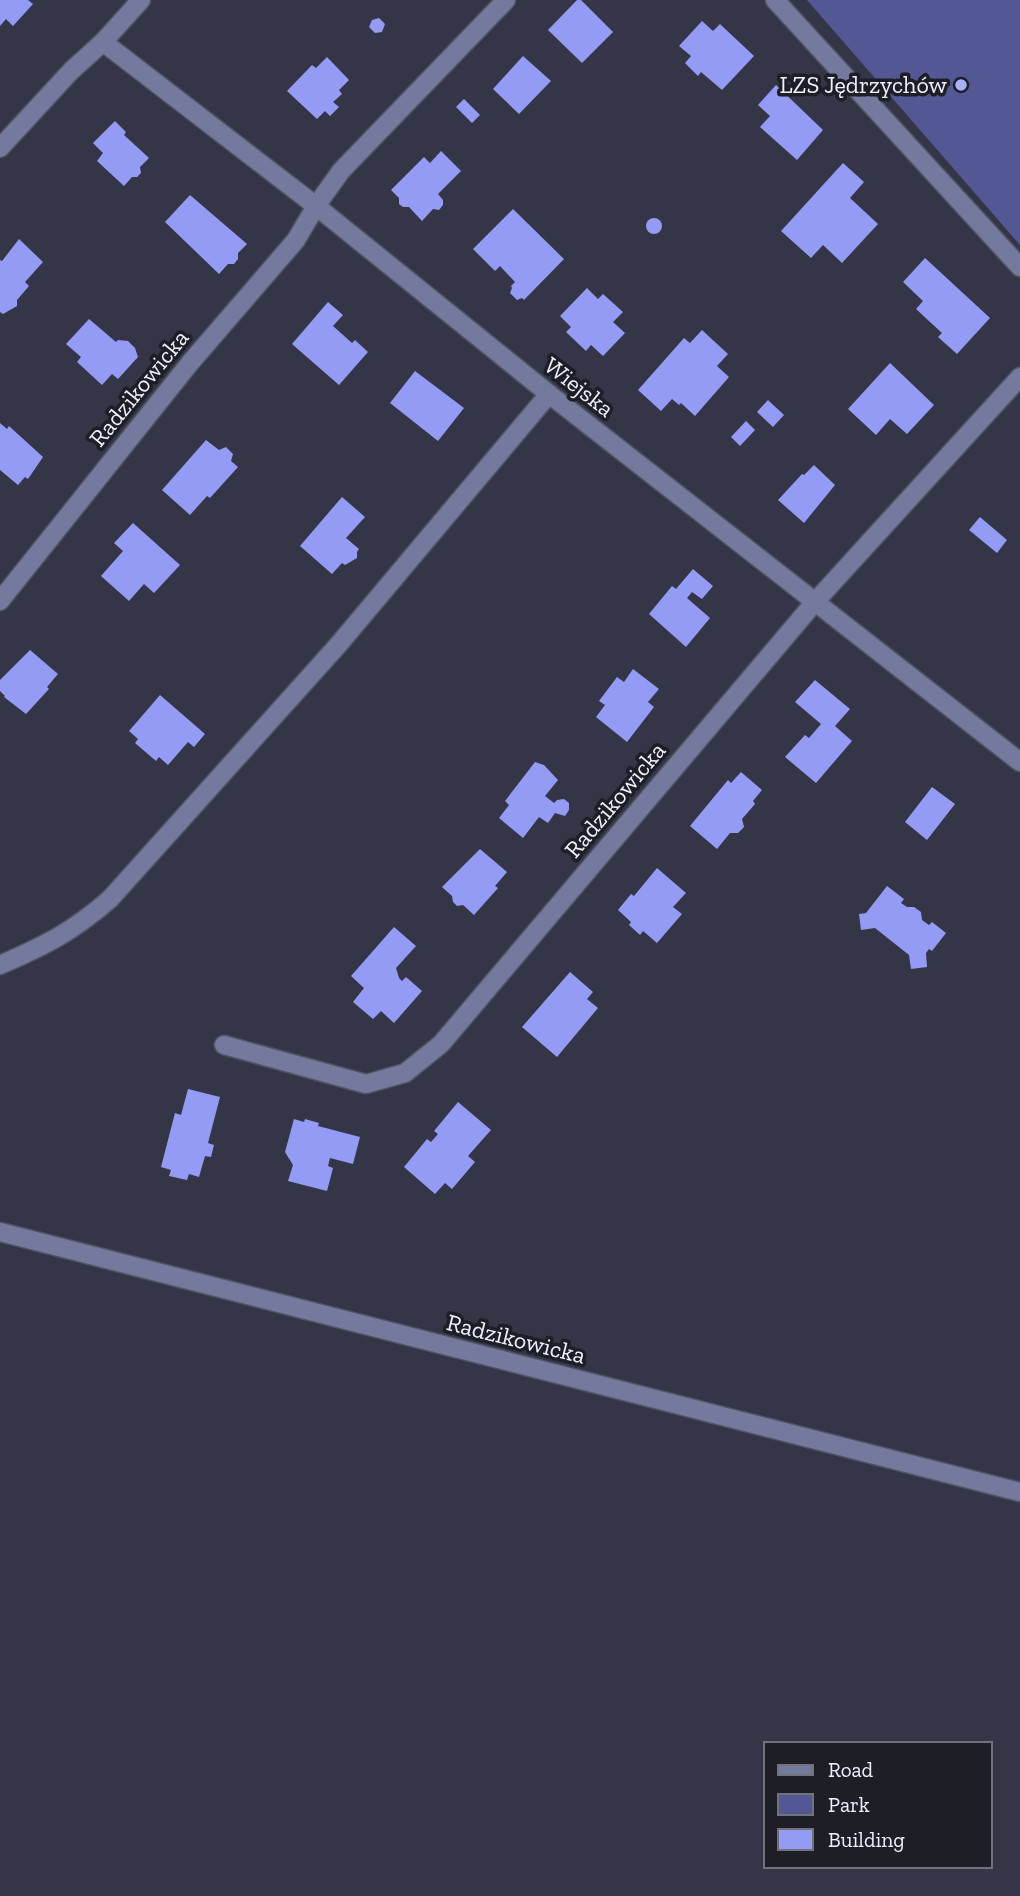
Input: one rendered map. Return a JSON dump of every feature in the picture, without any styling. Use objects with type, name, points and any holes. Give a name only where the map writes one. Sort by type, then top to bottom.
[{"type":"street","points":[[0,148],[141,0]]},
{"type":"street","name":"Radzikowicka","points":[[0,601],[190,363],[296,240],[341,171],[506,0]]},
{"type":"street","points":[[775,0],[1020,267]]},
{"type":"street","points":[[103,42],[316,206]]},
{"type":"street","name":"Wiejska","points":[[316,206],[549,394],[1020,762]]},
{"type":"street","points":[[814,603],[1020,377]]},
{"type":"street","points":[[0,965],[48,944],[80,925],[110,899],[339,644],[549,394]]},
{"type":"street","name":"Radzikowicka","points":[[224,1045],[366,1084],[405,1073],[440,1044],[814,603]]},
{"type":"street","name":"Radzikowicka","points":[[0,1232],[1020,1492]]},
{"type":"green space","name":"LZS Jędrzychów","points":[[807,0],[1020,0],[1020,245]]},
{"type":"building","points":[[0,0],[28,0],[33,4],[13,26],[6,19],[0,26]]},
{"type":"building","points":[[577,0],[581,0],[613,32],[582,63],[548,30]]},
{"type":"building","points":[[379,18],[385,24],[382,32],[375,33],[369,27],[372,20]]},
{"type":"building","points":[[702,21],[713,31],[720,24],[754,56],[722,90],[701,72],[698,76],[685,63],[691,56],[679,46]]},
{"type":"building","points":[[523,56],[551,81],[519,114],[493,89]]},
{"type":"building","points":[[327,57],[349,80],[339,90],[342,94],[333,102],[339,107],[330,116],[325,111],[317,119],[287,91],[312,65],[316,68]]},
{"type":"building","points":[[776,85],[823,130],[797,160],[760,127],[770,116],[758,105]]},
{"type":"building","points":[[464,99],[480,115],[472,123],[456,107]]},
{"type":"building","points":[[115,121],[126,132],[124,135],[149,158],[140,167],[141,173],[132,177],[124,186],[97,161],[103,153],[93,143]]},
{"type":"building","points":[[441,151],[461,171],[438,194],[443,205],[439,210],[433,209],[422,221],[409,207],[399,204],[399,198],[391,190],[424,157],[430,163]]},
{"type":"building","points":[[843,163],[864,182],[850,198],[878,224],[842,263],[823,245],[811,258],[781,231]]},
{"type":"building","points":[[190,195],[247,244],[238,253],[234,264],[228,264],[219,274],[165,222]]},
{"type":"building","points":[[513,209],[564,259],[524,300],[517,300],[510,293],[515,282],[500,266],[495,271],[473,249]]},
{"type":"building","points":[[651,218],[657,218],[662,226],[660,232],[651,234],[646,229],[646,223]]},
{"type":"building","points":[[19,239],[43,262],[25,282],[29,286],[17,300],[17,306],[3,314],[0,312],[0,260],[2,261]]},
{"type":"building","points":[[925,258],[990,318],[957,354],[938,337],[942,333],[916,309],[923,301],[903,282]]},
{"type":"building","points":[[587,288],[598,299],[603,294],[623,312],[613,322],[625,333],[603,356],[591,345],[586,351],[566,332],[571,327],[560,316]]},
{"type":"building","points":[[328,302],[343,315],[333,326],[352,343],[355,340],[368,352],[339,385],[292,344]]},
{"type":"building","points":[[89,319],[116,342],[128,341],[135,348],[138,357],[118,379],[112,374],[102,385],[77,362],[81,357],[66,344]]},
{"type":"building","points":[[702,330],[728,354],[717,366],[729,377],[695,416],[681,403],[679,405],[672,399],[661,411],[638,390],[684,338],[690,343]]},
{"type":"building","points":[[890,363],[934,405],[907,434],[890,419],[876,435],[848,409]]},
{"type":"building","points":[[415,371],[464,408],[438,441],[390,403]]},
{"type":"building","points":[[768,400],[784,415],[773,427],[757,412]]},
{"type":"building","points":[[746,421],[755,430],[740,446],[731,437]]},
{"type":"building","points":[[0,423],[7,429],[9,426],[43,457],[28,479],[25,477],[18,485],[0,470]]},
{"type":"building","points":[[206,440],[219,450],[226,447],[233,454],[231,461],[238,467],[210,498],[207,496],[190,515],[162,490]]},
{"type":"building","points":[[814,465],[835,485],[804,523],[778,500]]},
{"type":"building","points":[[342,497],[365,517],[346,538],[359,549],[357,558],[345,565],[342,563],[332,574],[300,546]]},
{"type":"building","points":[[980,517],[1007,540],[997,553],[969,530]]},
{"type":"building","points":[[133,523],[180,565],[154,593],[144,584],[129,601],[101,576],[123,551],[114,543]]},
{"type":"building","points":[[693,569],[713,586],[702,599],[692,592],[687,598],[710,618],[686,647],[649,614],[672,586],[676,589]]},
{"type":"building","points":[[30,650],[58,674],[47,687],[49,689],[26,714],[4,697],[0,691],[0,680]]},
{"type":"building","points":[[633,669],[659,689],[648,702],[654,707],[627,742],[596,717],[605,705],[599,701],[617,677],[624,682]]},
{"type":"building","points":[[815,680],[850,709],[835,726],[852,741],[816,783],[785,757],[805,735],[809,738],[821,724],[795,702]]},
{"type":"building","points":[[160,695],[205,734],[194,747],[188,742],[168,765],[159,757],[156,761],[135,743],[138,739],[129,731]]},
{"type":"building","points":[[535,762],[544,765],[558,780],[545,796],[554,803],[564,799],[569,803],[569,810],[565,816],[555,813],[548,823],[539,817],[523,838],[499,818],[509,805],[505,801]]},
{"type":"building","points":[[741,772],[762,790],[753,801],[755,804],[742,819],[744,827],[738,833],[730,833],[717,849],[690,826],[728,780],[731,783]]},
{"type":"building","points":[[932,787],[955,804],[927,840],[905,822]]},
{"type":"building","points":[[480,849],[507,872],[495,886],[498,888],[474,915],[463,905],[457,906],[452,896],[442,887]]},
{"type":"building","points":[[657,868],[686,893],[673,907],[682,914],[657,943],[643,931],[640,935],[618,910],[631,894],[634,896]]},
{"type":"building","points":[[887,886],[904,899],[901,903],[921,912],[922,920],[929,925],[932,922],[946,933],[932,951],[929,949],[926,953],[927,967],[911,969],[909,955],[875,928],[861,930],[859,914],[866,913]]},
{"type":"building","points":[[394,927],[416,946],[396,968],[399,978],[402,981],[406,977],[422,991],[394,1023],[381,1011],[373,1019],[353,1002],[364,988],[351,976]]},
{"type":"building","points":[[570,972],[593,992],[587,999],[598,1008],[557,1057],[522,1027]]},
{"type":"building","points":[[188,1089],[220,1097],[208,1143],[214,1145],[211,1157],[205,1156],[199,1177],[189,1174],[187,1180],[169,1176],[171,1170],[161,1167],[175,1113],[181,1115]]},
{"type":"building","points":[[458,1102],[491,1130],[468,1156],[475,1162],[452,1189],[445,1183],[435,1194],[404,1167],[427,1139],[431,1142],[438,1134],[434,1131]]},
{"type":"building","points":[[294,1119],[304,1122],[305,1119],[319,1123],[318,1126],[360,1137],[353,1164],[330,1158],[328,1166],[333,1168],[327,1191],[288,1181],[293,1165],[285,1152]]},
{"type":"place","name":"LZS Jędrzychów","points":[[961,85]]}]
